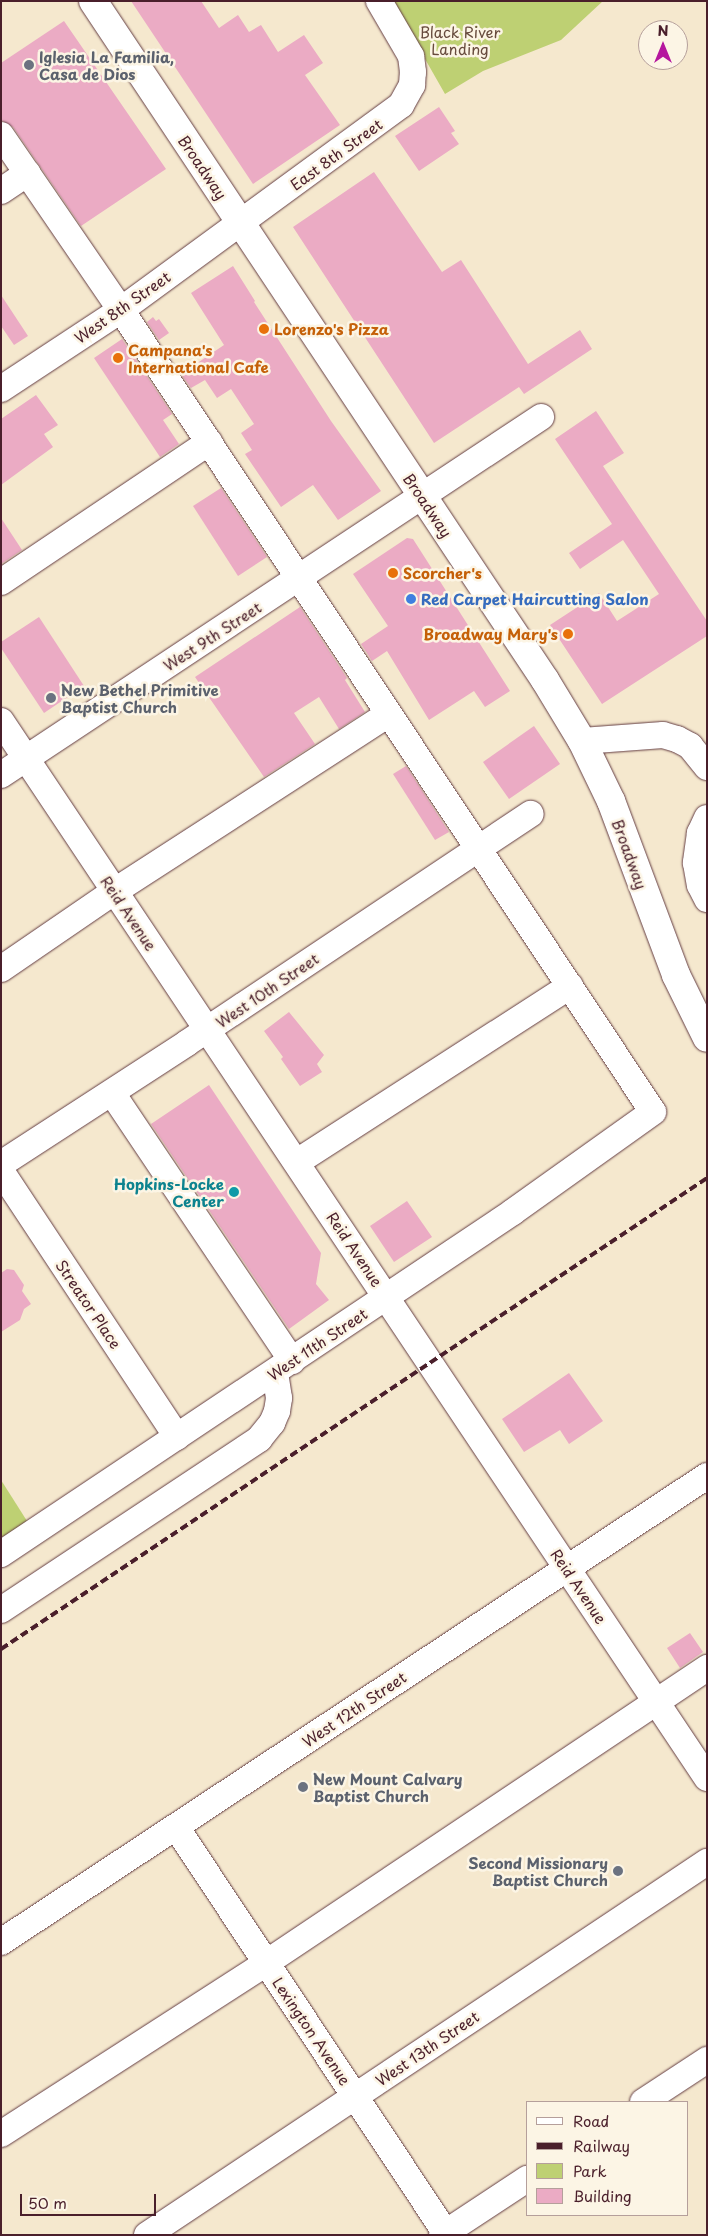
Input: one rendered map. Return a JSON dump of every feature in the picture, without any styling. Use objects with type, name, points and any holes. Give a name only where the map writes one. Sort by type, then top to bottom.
[{"type":"main road","name":"Broadway","points":[[93,1],[544,680],[582,741],[611,801],[676,975],[707,1038]]},
{"type":"street","name":"East 8th Street","points":[[240,223],[396,110],[410,92],[413,72],[408,48],[379,1]]},
{"type":"street","points":[[1,134],[121,310],[570,986],[297,1162]]},
{"type":"street","points":[[1,191],[28,173]]},
{"type":"street","name":"West 8th Street","points":[[1,389],[121,310],[240,223]]},
{"type":"street","name":"West 9th Street","points":[[1,775],[541,417]]},
{"type":"street","points":[[1,582],[209,442]]},
{"type":"street","points":[[1,968],[114,891],[389,714]]},
{"type":"street","name":"Reid Avenue","points":[[1,721],[707,1778]]},
{"type":"street","points":[[582,741],[662,735],[677,738],[690,746],[707,767]]},
{"type":"street","name":"West 10th Street","points":[[1,1164],[112,1093],[531,814]]},
{"type":"street","points":[[707,818],[700,833],[696,863],[700,885],[707,899]]},
{"type":"street","name":"West 11th Street","points":[[1,1554],[513,1212],[653,1112],[570,986]]},
{"type":"street","points":[[1,1610],[243,1451],[267,1431],[277,1411],[283,1366],[112,1093]]},
{"type":"street","name":"Streator Place","points":[[1,1171],[177,1437]]},
{"type":"street","name":"West 12th Street","points":[[1,1942],[707,1476]]},
{"type":"street","points":[[1,2134],[266,1963],[707,1668]]},
{"type":"street","name":"Lexington Avenue","points":[[176,1827],[445,2234]]},
{"type":"street","name":"West 13th Street","points":[[148,2235],[707,1862]]},
{"type":"street","points":[[645,2101],[707,2060]]},
{"type":"street","points":[[445,2234],[526,2180]]},
{"type":"green space","name":"Black River Landing","points":[[392,1],[603,1],[561,40],[483,71],[445,94]]},
{"type":"green space","points":[[1,1480],[27,1521],[1,1539]]},
{"type":"building","points":[[131,1],[201,1],[219,28],[238,15],[249,32],[261,25],[278,52],[304,35],[323,63],[305,75],[340,125],[253,184]]},
{"type":"building","points":[[64,21],[166,169],[81,226],[13,127],[1,120],[1,63]]},
{"type":"building","points":[[439,107],[455,131],[451,133],[459,144],[419,171],[395,136]]},
{"type":"building","points":[[374,172],[442,272],[461,260],[528,364],[580,330],[592,349],[524,394],[519,387],[434,443],[293,227]]},
{"type":"building","points":[[233,266],[331,421],[381,491],[338,520],[313,485],[281,507],[245,454],[252,450],[241,433],[254,424],[231,389],[217,398],[205,380],[191,388],[181,374],[224,345],[191,293]]},
{"type":"building","points":[[1,295],[28,336],[14,345],[1,326]]},
{"type":"building","points":[[153,317],[156,321],[159,319],[169,333],[159,340],[147,322]]},
{"type":"building","points":[[122,339],[172,414],[163,420],[179,444],[160,457],[94,358]]},
{"type":"building","points":[[36,395],[58,425],[44,434],[53,447],[1,485],[1,419]]},
{"type":"building","points":[[596,411],[624,453],[603,466],[707,621],[707,636],[602,704],[550,625],[599,593],[617,621],[659,594],[623,540],[580,569],[569,553],[612,524],[555,439]]},
{"type":"building","points":[[221,488],[267,557],[238,576],[193,506]]},
{"type":"building","points":[[1,518],[22,550],[1,564]]},
{"type":"building","points":[[407,538],[413,539],[510,691],[485,707],[474,691],[429,720],[387,651],[372,661],[361,644],[388,626],[353,574]]},
{"type":"building","points":[[300,607],[347,678],[345,680],[365,712],[339,729],[319,697],[294,713],[315,744],[264,777],[195,677]]},
{"type":"building","points":[[39,617],[84,686],[44,713],[1,648],[1,642]]},
{"type":"building","points":[[534,726],[560,764],[509,799],[483,762]]},
{"type":"building","points":[[406,766],[449,832],[435,840],[393,774]]},
{"type":"building","points":[[289,1012],[324,1055],[317,1064],[322,1072],[300,1086],[281,1059],[283,1057],[264,1031]]},
{"type":"building","name":"Hopkins-Locke Center","points":[[209,1085],[321,1253],[316,1284],[329,1300],[289,1329],[151,1124]]},
{"type":"building","points":[[407,1201],[432,1237],[394,1262],[370,1226]]},
{"type":"building","points":[[7,1269],[14,1270],[24,1285],[22,1291],[31,1304],[24,1309],[20,1320],[1,1332],[1,1273]]},
{"type":"building","points":[[569,1373],[603,1421],[569,1444],[560,1430],[524,1452],[502,1419]]},
{"type":"building","points":[[690,1633],[703,1652],[680,1668],[667,1648]]},
{"type":"railway","points":[[1,1649],[707,1178]]},
{"type":"place","name":"Iglesia La Familia, Casa de Dios","points":[[29,65]]},
{"type":"place","name":"Lorenzo's Pizza","points":[[264,329]]},
{"type":"place","name":"Campana's International Cafe","points":[[118,358]]},
{"type":"place","name":"Scorcher's","points":[[393,573]]},
{"type":"place","name":"Red Carpet Haircutting Salon","points":[[411,599]]},
{"type":"place","name":"Broadway Mary's","points":[[568,634]]},
{"type":"place","name":"New Bethel Primitive Baptist Church","points":[[51,698]]},
{"type":"place","name":"Hopkins-Locke Center","points":[[234,1192]]},
{"type":"place","name":"New Mount Calvary Baptist Church","points":[[303,1787]]},
{"type":"place","name":"Second Missionary Baptist Church","points":[[618,1871]]}]
